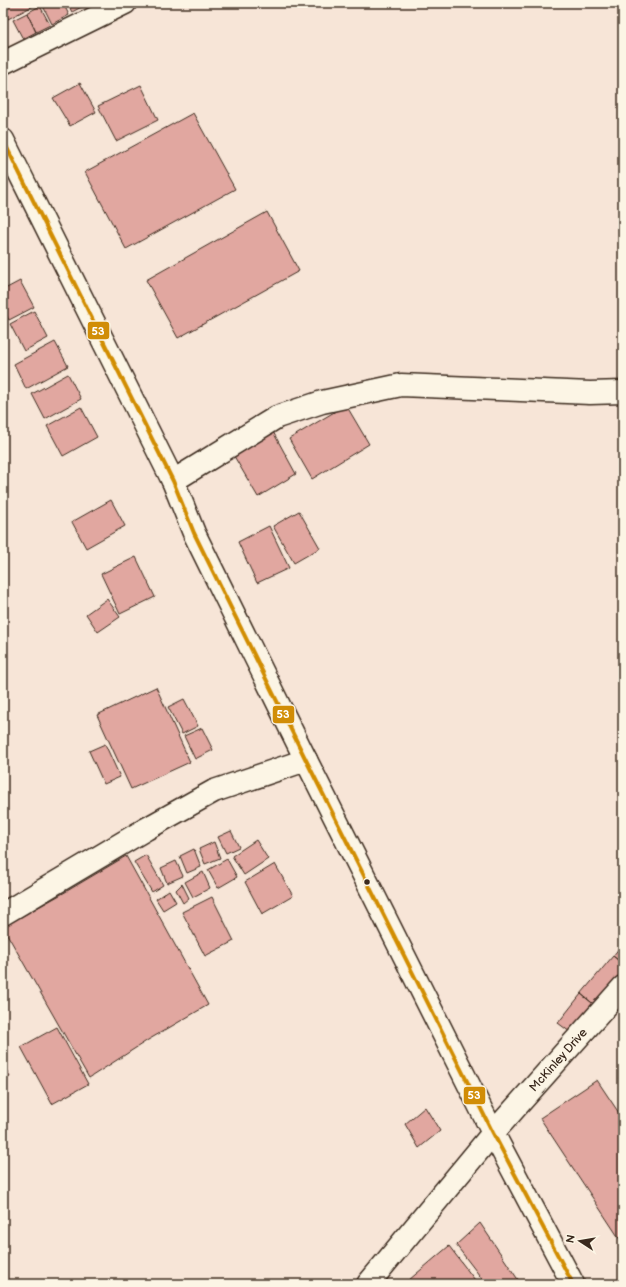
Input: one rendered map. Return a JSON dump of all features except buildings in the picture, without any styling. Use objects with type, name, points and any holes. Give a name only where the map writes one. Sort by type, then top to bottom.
[{"type":"main road","points":[[3,63],[125,3]]},
{"type":"main road","points":[[3,140],[173,481],[194,533],[306,760],[493,1133],[573,1284]]},
{"type":"main road","points":[[173,481],[277,417],[322,402],[401,385],[590,393],[623,392]]},
{"type":"main road","points":[[3,914],[146,829],[214,791],[306,760]]},
{"type":"main road","name":"McKinley Drive","points":[[368,1284],[493,1133],[623,987]]},
{"type":"transit line","name":"53","points":[[3,140],[173,481],[194,533],[306,760],[493,1133],[573,1284]]}]
